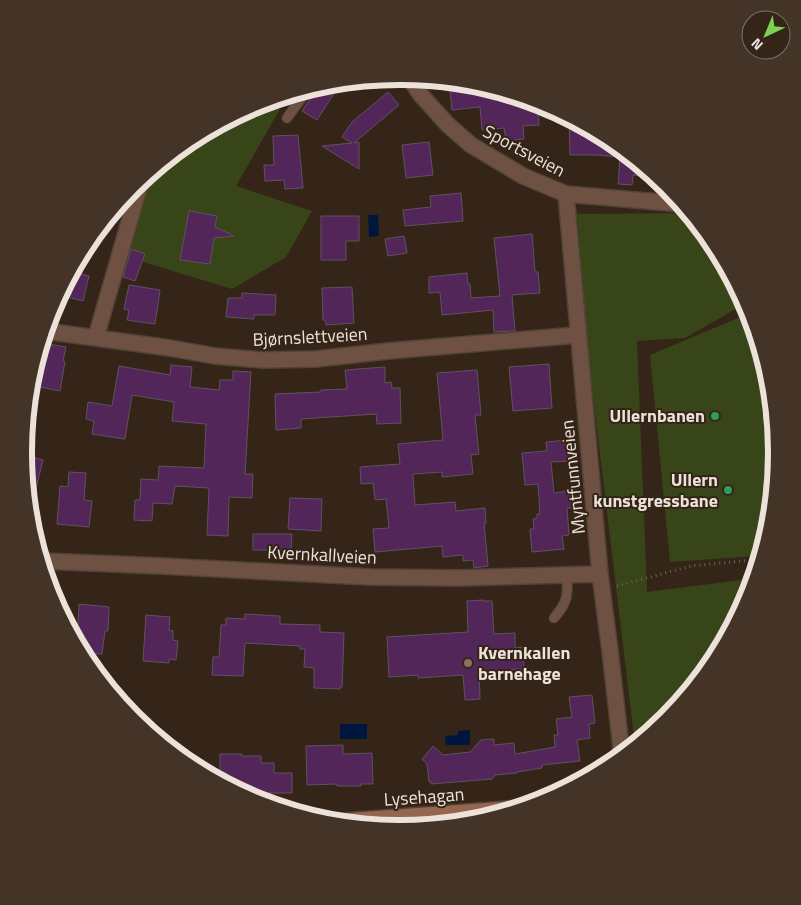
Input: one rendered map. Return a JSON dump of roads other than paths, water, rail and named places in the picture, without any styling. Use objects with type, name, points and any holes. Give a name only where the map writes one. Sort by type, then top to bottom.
[{"type":"street","name":"Sportsveien","points":[[414,85],[447,124],[471,145],[523,176],[566,194],[671,203]]},
{"type":"street","name":"Myntfunnveien","points":[[566,194],[601,581],[621,747]]},
{"type":"street","points":[[96,337],[137,196]]},
{"type":"street","name":"Bjørnslettveien","points":[[53,332],[216,356],[263,360],[316,359],[578,335]]},
{"type":"street","name":"Kvernkallveien","points":[[49,561],[370,577],[459,578],[567,575],[601,581]]},
{"type":"street","name":"Lysehagan","points":[[375,820],[480,811]]},
{"type":"lane","points":[[287,118],[301,98]]},
{"type":"lane","points":[[554,618],[567,600],[567,575]]},
{"type":"water","points":[[368,215],[378,215],[379,236],[369,237]]},
{"type":"water","points":[[340,724],[367,724],[367,739],[340,739]]},
{"type":"water","points":[[470,730],[470,745],[446,745],[445,736],[458,735],[458,731]]},
{"type":"place","name":"Ullernbanen","points":[[715,416]]},
{"type":"place","name":"Ullern kunstgressbane","points":[[728,490]]},
{"type":"place","name":"Kvernkallen barnehage","points":[[468,663]]}]
